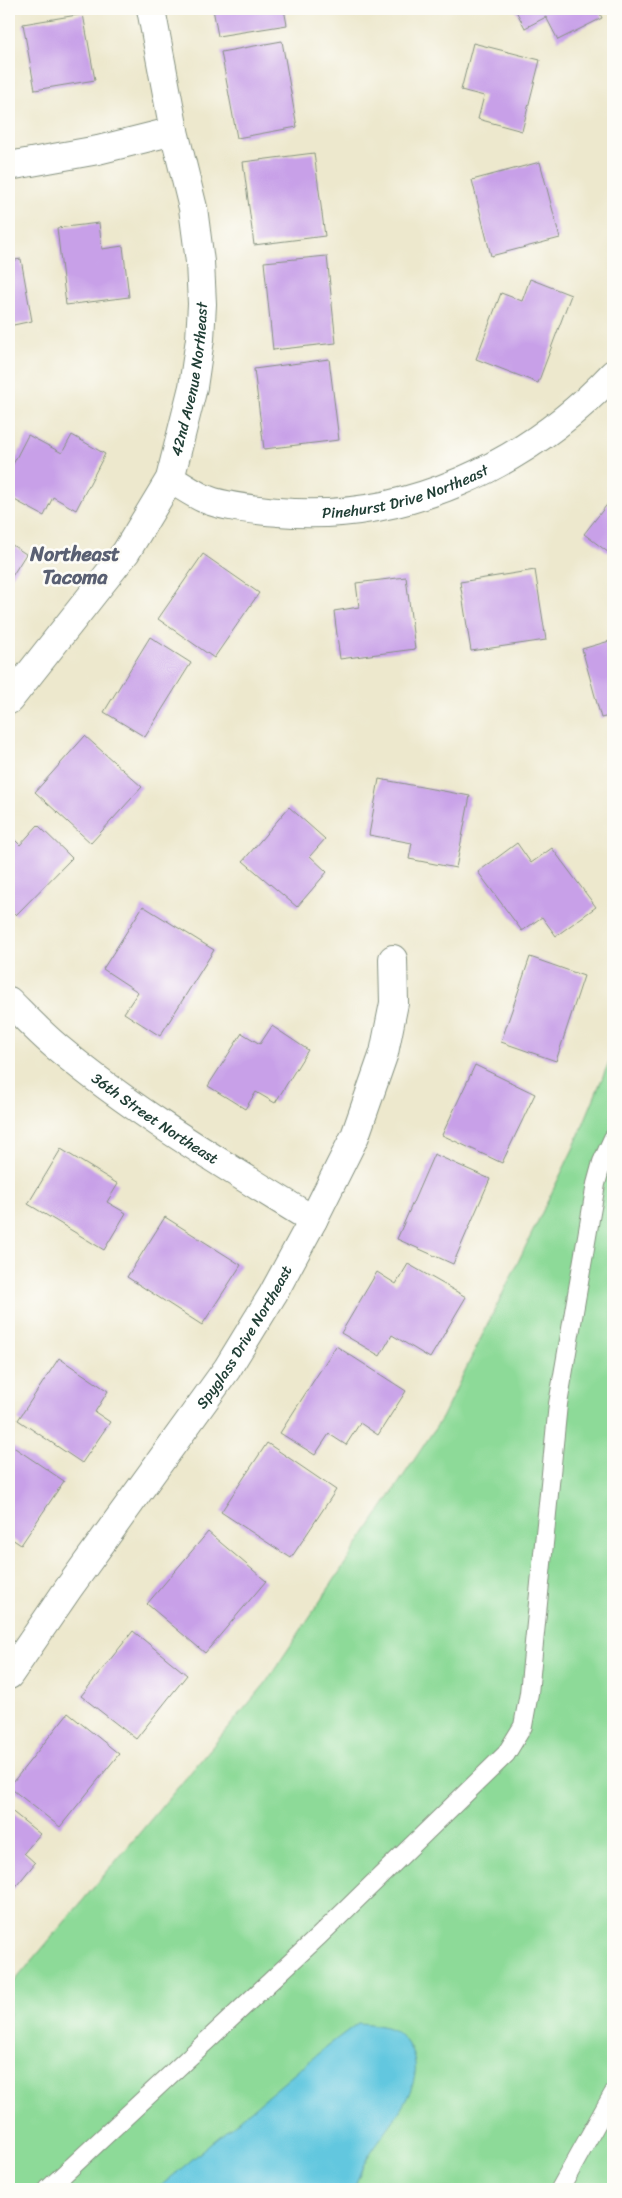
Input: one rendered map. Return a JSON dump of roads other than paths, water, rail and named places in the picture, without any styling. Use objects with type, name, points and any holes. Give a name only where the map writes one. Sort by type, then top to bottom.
[{"type":"street","name":"42nd Avenue Northeast","points":[[9,700],[126,552],[170,478],[193,387],[200,339],[202,304],[193,208],[174,132],[151,9]]},
{"type":"street","points":[[9,166],[98,150],[174,132]]},
{"type":"street","name":"Pinehurst Drive Northeast","points":[[170,478],[204,498],[257,510],[303,514],[388,506],[453,485],[508,459],[548,433],[613,374]]},
{"type":"street","name":"Spyglass Drive Northeast","points":[[9,1675],[68,1589],[228,1369],[273,1294],[313,1220],[355,1136],[384,1053],[394,1002],[393,958]]},
{"type":"street","name":"36th Street Northeast","points":[[9,1001],[56,1047],[100,1081],[178,1137],[313,1220]]},
{"type":"lane","points":[[48,2189],[319,1936],[506,1754],[523,1726],[529,1693],[558,1404],[596,1184],[602,1162],[613,1138]]},
{"type":"lane","points":[[560,2189],[613,2094]]},
{"type":"water","points":[[358,2023],[388,2028],[400,2035],[410,2048],[415,2063],[414,2078],[409,2093],[401,2108],[371,2151],[354,2189],[157,2189],[326,2047]]},
{"type":"district","name":"Northeast Tacoma","points":[[75,566]]}]
